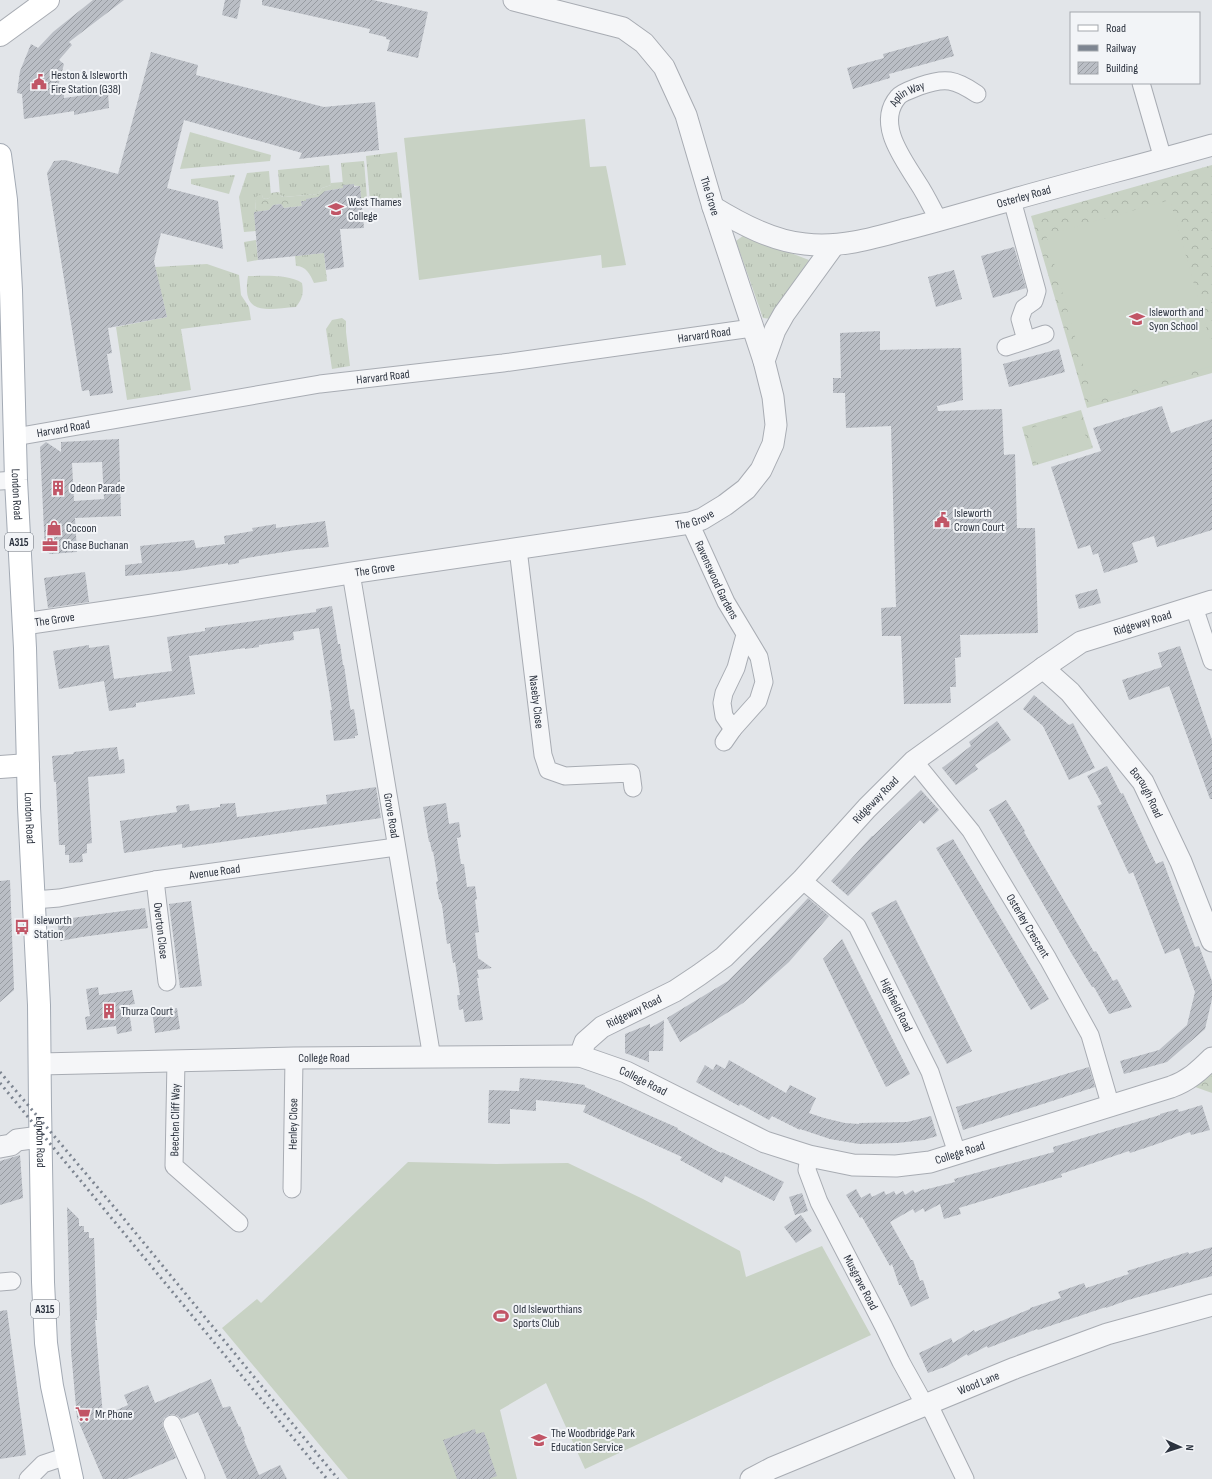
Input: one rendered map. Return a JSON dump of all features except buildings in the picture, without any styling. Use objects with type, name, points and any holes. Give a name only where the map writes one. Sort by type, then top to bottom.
[{"type":"main road","points":[[0,35],[48,0]]},
{"type":"main road","name":"London Road","points":[[0,155],[6,200],[4,247],[15,437],[8,480],[24,624],[28,708],[28,765],[39,1005],[43,1282],[46,1343],[52,1386],[72,1479]]},
{"type":"main road","points":[[0,767],[28,765]]},
{"type":"street","name":"The Grove","points":[[24,624],[351,573],[690,523],[702,519],[726,505],[746,489],[761,470],[773,444],[776,425],[773,397],[764,361],[713,208],[686,115],[664,67],[644,43],[623,28],[544,3],[514,0]]},
{"type":"street","name":"Aplin Way","points":[[938,221],[924,193],[908,169],[892,137],[889,127],[892,107],[898,96],[932,82],[949,80],[962,84],[977,94]]},
{"type":"street","points":[[1141,84],[1163,159]]},
{"type":"street","name":"Osterley Road","points":[[713,208],[764,234],[783,240],[804,244],[834,245],[880,236],[938,221],[1212,145]]},
{"type":"street","points":[[1012,200],[1038,291],[1034,301],[1024,308],[1020,319],[1026,340]]},
{"type":"street","points":[[764,361],[775,330],[784,314],[834,245]]},
{"type":"street","name":"Harvard Road","points":[[15,437],[320,384],[503,363],[752,328]]},
{"type":"street","points":[[1006,347],[1045,334]]},
{"type":"street","name":"Ravenswood Gardens","points":[[690,523],[726,602],[759,657],[764,682],[758,701],[728,736],[722,703],[724,693],[736,668],[745,635]]},
{"type":"street","name":"Naseby Close","points":[[518,549],[543,755],[548,770],[565,776],[635,778]]},
{"type":"street","name":"Grove Road","points":[[351,573],[432,1058]]},
{"type":"street","points":[[1203,604],[1212,661]]},
{"type":"street","name":"Ridgeway Road","points":[[580,1056],[585,1042],[602,1027],[675,991],[724,957],[802,880],[867,808],[914,761],[1043,668],[1082,642],[1203,604]]},
{"type":"street","name":"Borough Road","points":[[1043,668],[1070,692],[1143,782],[1181,862],[1212,941]]},
{"type":"street","name":"Osterley Crescent","points":[[914,761],[971,831],[1048,959],[1090,1035],[1111,1107]]},
{"type":"street","name":"Avenue Road","points":[[34,900],[59,898],[154,880],[396,847]]},
{"type":"street","name":"Overton Close","points":[[154,880],[167,982]]},
{"type":"street","name":"Highfield Road","points":[[802,880],[857,926],[930,1072],[957,1153]]},
{"type":"street","name":"College Road","points":[[40,1064],[294,1058],[580,1056],[626,1072],[765,1142],[809,1156],[853,1165],[896,1166],[930,1162],[1111,1107],[1184,1083],[1197,1074],[1212,1058]]},
{"type":"street","name":"Henley Close","points":[[292,1190],[294,1058]]},
{"type":"street","name":"Beechen Cliff Way","points":[[176,1060],[174,1166],[239,1223]]},
{"type":"street","points":[[3,1146],[11,1145],[17,1140],[40,1137]]},
{"type":"street","name":"Musgrave Road","points":[[809,1156],[807,1170],[819,1202],[901,1362],[933,1413],[965,1479]]},
{"type":"street","name":"Wood Lane","points":[[751,1479],[780,1465],[1015,1368],[1107,1334],[1212,1305]]},
{"type":"street","points":[[172,1424],[196,1479]]},
{"type":"street","points":[[28,1479],[43,1464],[67,1456]]},
{"type":"green space","points":[[585,119],[590,167],[606,166],[626,265],[602,268],[601,255],[419,280],[404,138]]},
{"type":"green space","points":[[190,132],[271,155],[270,161],[180,169]]},
{"type":"green space","points":[[397,152],[402,198],[370,201],[366,156]]},
{"type":"green space","points":[[364,161],[367,199],[361,200],[360,186],[343,185],[341,163]]},
{"type":"green space","points":[[329,165],[331,185],[322,188],[318,194],[284,197],[280,195],[278,170]]},
{"type":"green space","points":[[1212,165],[1212,373],[1087,408],[1031,216]]},
{"type":"green space","points":[[269,171],[271,196],[266,199],[263,198],[262,195],[255,201],[256,212],[254,212],[256,231],[244,232],[239,197],[247,173]]},
{"type":"green space","points":[[235,175],[229,194],[191,184],[191,179]]},
{"type":"green space","points":[[343,182],[343,188],[325,191],[320,198],[306,199],[306,201],[301,202],[302,206],[284,208],[281,204],[273,205],[269,210],[256,212],[255,201],[257,196],[262,194],[263,198],[266,199],[269,198],[271,193],[279,192],[281,196],[284,197],[318,194],[322,188],[331,185],[331,183]]},
{"type":"green space","points":[[1170,200],[1212,347],[1212,366],[1093,400],[1046,235]]},
{"type":"green space","points":[[744,235],[809,260],[787,292],[772,319],[763,318],[736,241]]},
{"type":"green space","points":[[256,240],[258,260],[247,262],[244,242]]},
{"type":"green space","points":[[324,253],[327,281],[314,283],[305,269],[296,266],[295,256]]},
{"type":"green space","points":[[207,264],[239,275],[241,295],[249,307],[251,320],[181,329],[191,390],[127,400],[116,327],[167,317],[155,267]]},
{"type":"green space","points":[[248,276],[276,276],[297,280],[302,283],[303,293],[301,299],[296,307],[275,309],[258,308],[252,304],[248,298]]},
{"type":"green space","points":[[342,318],[346,321],[350,366],[332,369],[326,329],[332,320]]},
{"type":"green space","points":[[1081,410],[1093,448],[1033,466],[1022,427]]},
{"type":"green space","points":[[1079,414],[1089,448],[1036,463],[1027,429]]},
{"type":"green space","points":[[1212,1056],[1212,1093],[1184,1083]]},
{"type":"green space","name":"Old Isleworthians Sports Club","points":[[408,1162],[496,1164],[568,1163],[643,1199],[740,1251],[746,1277],[822,1246],[871,1335],[585,1469],[546,1383],[500,1410],[517,1479],[348,1479],[222,1328],[257,1299],[261,1303]]},
{"type":"railway","points":[[0,1072],[120,1214],[338,1479]]},
{"type":"railway","points":[[0,1083],[327,1479]]},
{"type":"place","name":"Heston & Isleworth Fire Station (G38)","points":[[39,82]]},
{"type":"place","name":"West Thames College","points":[[336,209]]},
{"type":"place","name":"Isleworth and Syon School","points":[[1137,319]]},
{"type":"place","name":"Odeon Parade","points":[[58,488]]},
{"type":"place","name":"Isleworth Crown Court","points":[[942,520]]},
{"type":"place","name":"Cocoon","points":[[54,528]]},
{"type":"place","name":"Chase Buchanan","points":[[50,545]]},
{"type":"place","name":"Isleworth Station","points":[[22,927]]},
{"type":"place","name":"Thurza Court","points":[[109,1011]]},
{"type":"place","name":"Old Isleworthians Sports Club","points":[[501,1316]]},
{"type":"place","name":"Mr Phone","points":[[83,1414]]},
{"type":"place","name":"The Woodbridge Park Education Service","points":[[539,1440]]}]
